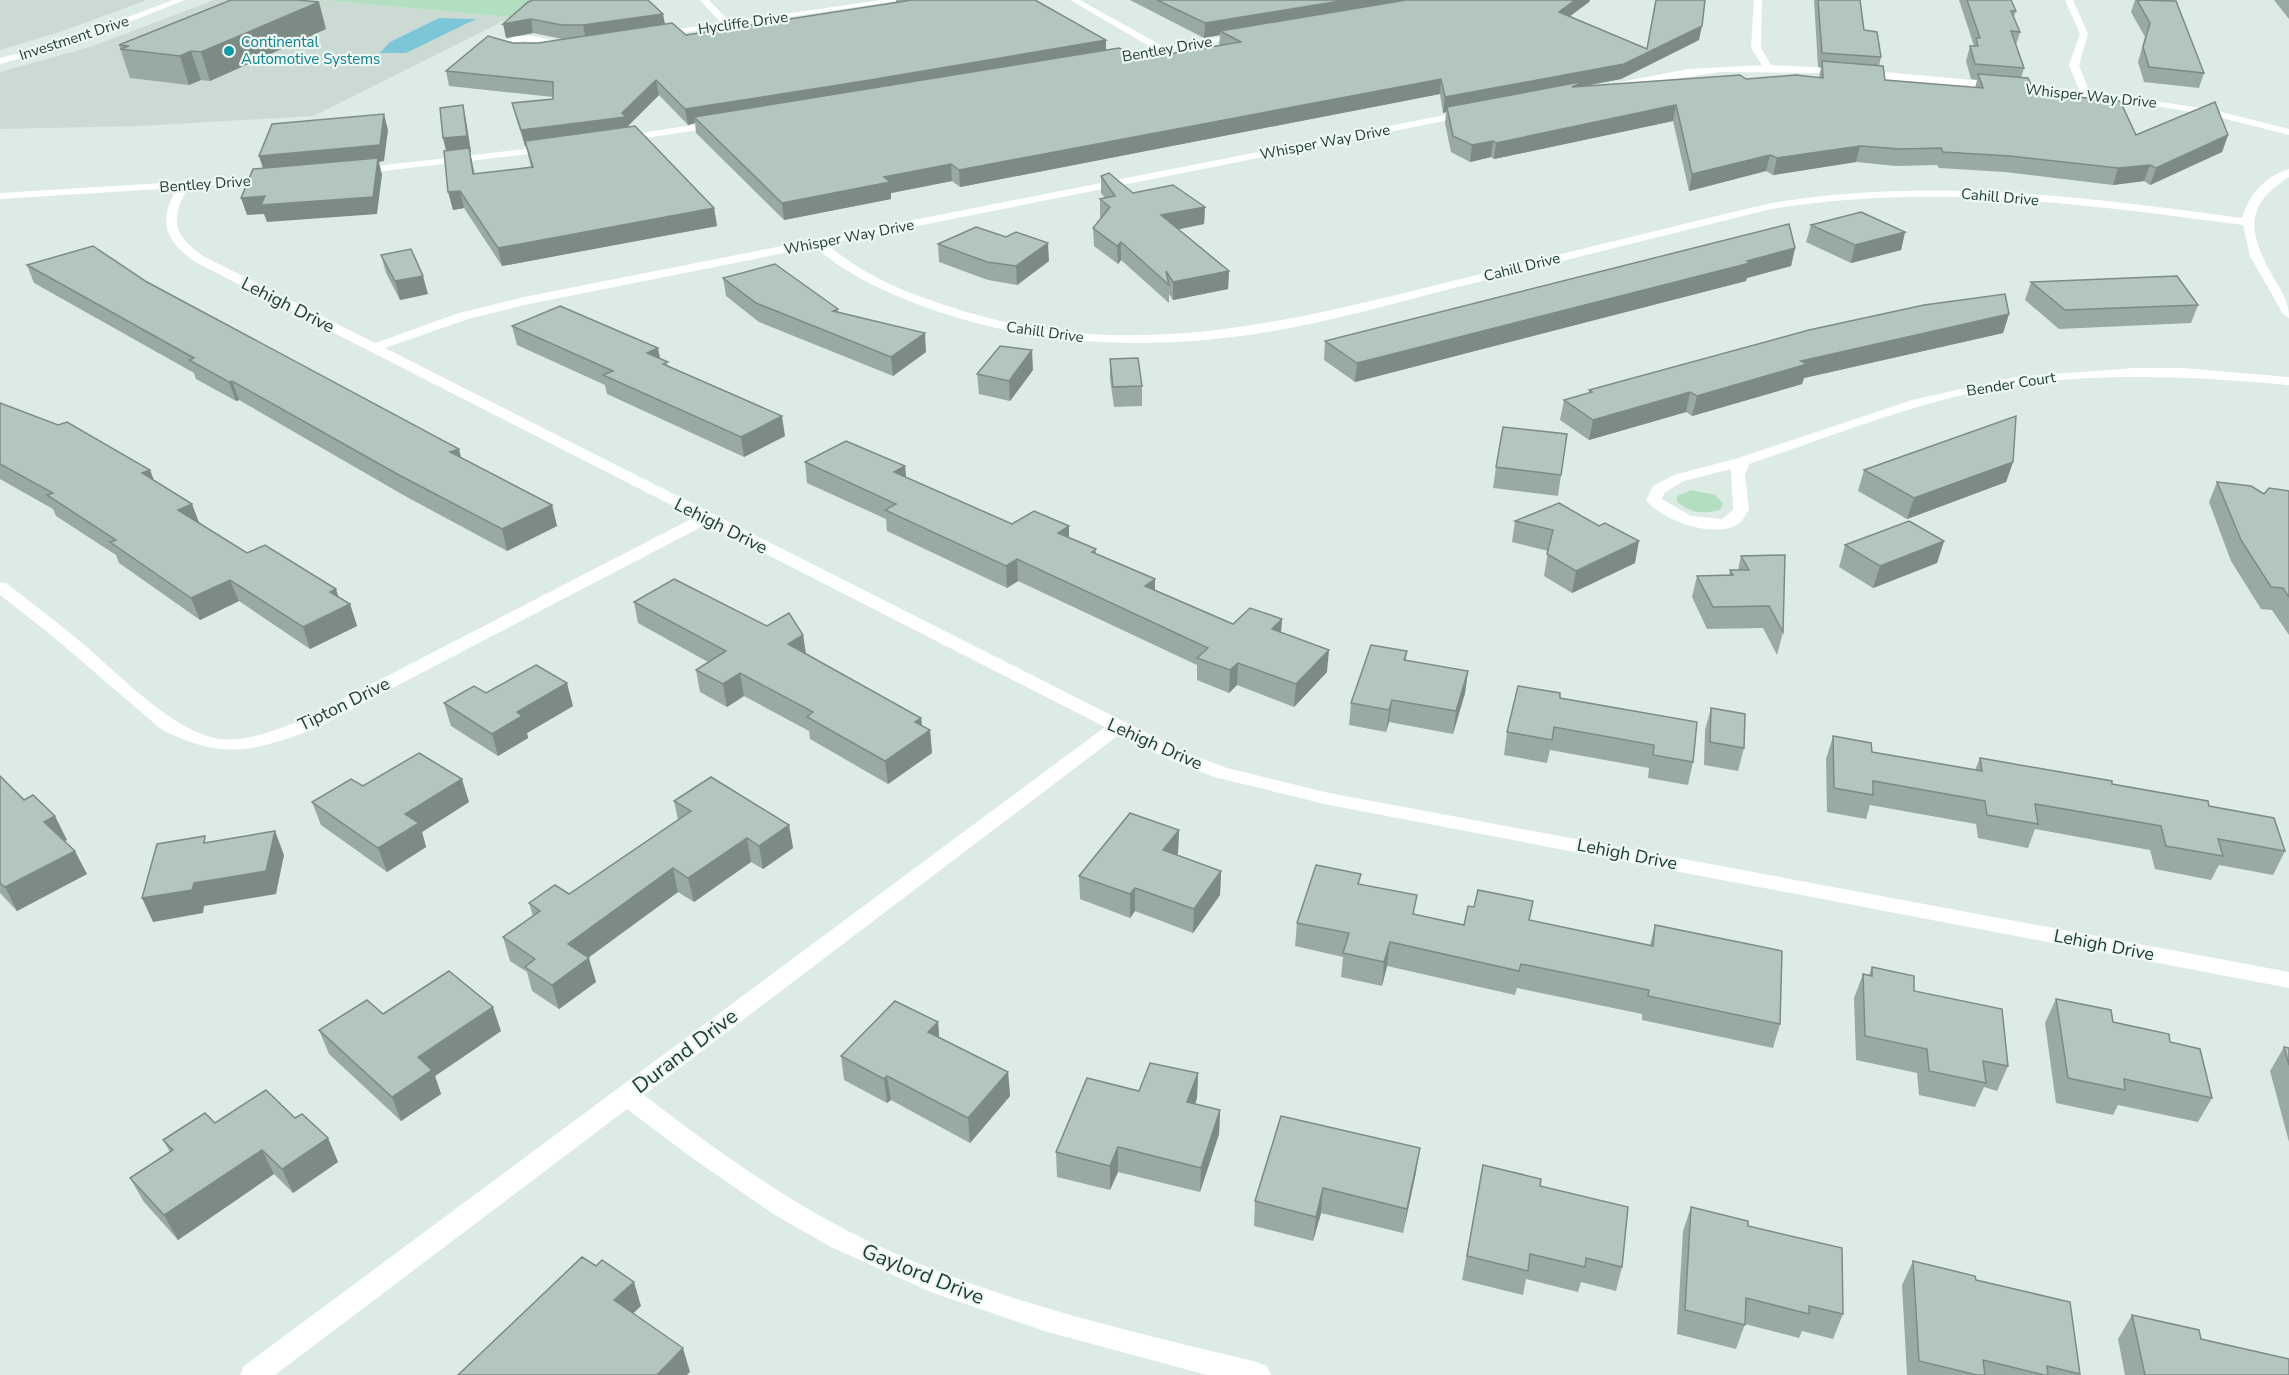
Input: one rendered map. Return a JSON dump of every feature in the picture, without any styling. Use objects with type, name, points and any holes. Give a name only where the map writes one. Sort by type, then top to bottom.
[{"type":"street","name":"Investment Drive","points":[[0,61],[73,41],[181,0]]},
{"type":"street","points":[[704,0],[728,25]]},
{"type":"street","name":"Hycliffe Drive","points":[[647,37],[899,0]]},
{"type":"street","points":[[1074,0],[1163,50]]},
{"type":"street","points":[[1758,0],[1756,48],[1768,68]]},
{"type":"street","points":[[2069,0],[2084,34],[2074,65],[2085,93]]},
{"type":"street","name":"Bentley Drive","points":[[1094,62],[1252,35]]},
{"type":"street","points":[[515,53],[501,51],[497,46],[507,41],[533,38],[566,45],[586,45],[535,51]]},
{"type":"street","name":"Whisper Way Drive","points":[[1581,91],[1671,74],[1768,68],[2085,93],[2210,112],[2289,132]]},
{"type":"street","name":"Whisper Way Drive","points":[[373,348],[434,326],[497,308],[1480,111]]},
{"type":"street","points":[[612,141],[736,122]]},
{"type":"street","points":[[343,172],[567,147]]},
{"type":"street","points":[[2289,172],[2268,184],[2256,195],[2250,204],[2246,222],[2257,255],[2289,314]]},
{"type":"street","name":"Bentley Drive","points":[[0,196],[183,186],[289,177]]},
{"type":"street","name":"Lehigh Drive","points":[[183,186],[170,212],[174,235],[181,246],[217,268],[1116,728],[1221,773],[1295,792],[2289,980]]},
{"type":"street","name":"Cahill Drive","points":[[818,243],[839,262],[873,282],[951,312],[1020,330],[1060,336],[1147,340],[1227,335],[1292,324],[1767,207],[1843,194],[1899,191],[1955,193],[2246,222]]},
{"type":"street","name":"Bender Court","points":[[1743,461],[1736,476],[1741,510],[1737,517],[1731,520],[1707,524],[1682,520],[1660,508],[1654,500],[1658,489],[1666,484],[1917,403],[2015,381],[2134,372],[2183,372],[2289,381]]},
{"type":"street","name":"Tipton Drive","points":[[0,587],[56,630],[169,726],[189,737],[222,747],[262,741],[307,725],[706,518]]},
{"type":"street","name":"Durand Drive","points":[[254,1375],[1116,728]]},
{"type":"street","name":"Gaylord Drive","points":[[626,1095],[720,1167],[778,1204],[840,1239],[895,1265],[1019,1312],[1257,1375]]},
{"type":"shaded area","points":[[0,0],[147,0],[60,32],[0,50]]},
{"type":"shaded area","points":[[214,0],[323,0],[511,17],[313,116],[142,126],[0,129],[0,72],[90,47]]},
{"type":"green space","points":[[323,0],[545,0],[511,17]]},
{"type":"green space","points":[[1691,490],[1715,495],[1723,503],[1721,509],[1697,512],[1681,505],[1677,501],[1677,496]]},
{"type":"water","points":[[439,18],[476,19],[406,53],[380,53],[390,42]]},
{"type":"building","points":[[231,0],[319,2],[201,52],[191,51],[180,56],[120,49],[129,46],[119,45]]},
{"type":"building","points":[[533,0],[648,0],[663,14],[583,25],[562,25],[531,19],[503,24]]},
{"type":"building","points":[[912,0],[1035,0],[1106,40],[685,109],[656,80],[622,113],[626,117],[521,130],[512,103],[553,99],[553,82],[446,71],[488,36],[513,43],[538,43],[672,23],[686,35]]},
{"type":"building","points":[[1157,0],[1346,0],[1205,23]]},
{"type":"building","points":[[1406,0],[1575,0],[1559,12],[1647,49],[1656,0],[1705,0],[1702,26],[1624,64],[1445,97],[1441,79],[959,170],[951,164],[884,177],[890,182],[782,203],[694,117],[1119,48],[1140,59],[1241,42],[1220,31]]},
{"type":"building","points":[[1818,0],[1860,0],[1864,30],[1877,32],[1881,57],[1822,53]]},
{"type":"building","points":[[1967,0],[2011,0],[2016,11],[2011,11],[2020,32],[2011,31],[2024,68],[1975,64],[1970,46],[1978,46],[1976,38],[1980,38]]},
{"type":"building","points":[[2137,0],[2176,1],[2204,73],[2149,67],[2143,47],[2150,23]]},
{"type":"building","points":[[1822,61],[1883,66],[1885,80],[1983,88],[1978,74],[2028,78],[2035,93],[2120,101],[2136,135],[2215,102],[2228,135],[2156,168],[2150,165],[2118,168],[2010,156],[1943,152],[1941,148],[1900,149],[1860,146],[1777,158],[1770,155],[1692,174],[1676,105],[1496,143],[1493,141],[1472,145],[1453,136],[1447,107],[1585,81],[1572,87],[1740,75],[1746,79],[1796,75],[1823,78]]},
{"type":"building","points":[[463,105],[467,136],[443,138],[440,108]]},
{"type":"building","points":[[384,114],[380,145],[259,156],[272,124]]},
{"type":"building","points":[[635,126],[714,208],[498,248],[460,191],[448,192],[444,151],[469,148],[473,174],[533,167],[525,141]]},
{"type":"building","points":[[378,158],[373,197],[261,205],[265,196],[241,198],[253,169]]},
{"type":"building","points":[[1109,173],[1133,193],[1173,185],[1205,207],[1161,215],[1229,271],[1173,282],[1166,271],[1169,285],[1121,242],[1117,246],[1093,228],[1110,207],[1100,199],[1115,196],[1101,176]]},
{"type":"building","points":[[1861,212],[1905,232],[1855,245],[1811,225]]},
{"type":"building","points":[[1789,224],[1795,248],[1747,261],[1750,263],[1357,363],[1325,341]]},
{"type":"building","points":[[976,227],[1006,237],[1016,232],[1048,243],[1016,266],[987,262],[938,244]]},
{"type":"building","points":[[93,246],[147,282],[459,449],[450,452],[552,505],[502,529],[399,475],[232,381],[229,382],[189,360],[194,358],[27,265]]},
{"type":"building","points":[[411,249],[423,276],[395,281],[381,255]]},
{"type":"building","points":[[775,264],[838,309],[833,311],[925,333],[891,357],[756,303],[723,278]]},
{"type":"building","points":[[2177,276],[2198,305],[2065,310],[2031,282]]},
{"type":"building","points":[[2005,294],[2009,314],[1801,361],[1807,364],[1697,396],[1690,392],[1593,420],[1564,400],[1592,392],[1589,390],[1809,330],[1924,305]]},
{"type":"building","points":[[560,306],[658,348],[647,353],[668,362],[663,364],[782,416],[741,437],[603,375],[613,371],[512,326]]},
{"type":"building","points":[[1000,346],[1032,350],[1009,381],[977,374]]},
{"type":"building","points":[[1138,358],[1142,386],[1113,387],[1110,359]]},
{"type":"building","points":[[0,403],[58,425],[67,422],[150,470],[142,473],[192,504],[178,510],[247,553],[265,545],[336,589],[330,592],[350,604],[303,627],[230,580],[191,598],[110,542],[116,540],[47,495],[53,493],[0,464]]},
{"type":"building","points":[[2016,416],[2013,462],[1914,498],[1864,470]]},
{"type":"building","points":[[1503,427],[1567,434],[1561,475],[1496,467]]},
{"type":"building","points":[[846,441],[905,466],[894,472],[1012,524],[1034,511],[1069,526],[1058,533],[1096,549],[1092,552],[1155,579],[1145,586],[1233,624],[1250,608],[1282,619],[1272,629],[1329,650],[1296,684],[1238,663],[1230,670],[1197,658],[1208,648],[1017,559],[1006,566],[885,510],[896,504],[805,462]]},
{"type":"building","points":[[2217,482],[2251,486],[2264,494],[2269,488],[2289,491],[2289,597],[2283,588],[2271,587],[2241,540]]},
{"type":"building","points":[[1559,503],[1599,526],[1605,523],[1639,541],[1576,571],[1547,554],[1553,530],[1515,521]]},
{"type":"building","points":[[1909,521],[1944,541],[1880,566],[1845,545]]},
{"type":"building","points":[[1785,555],[1783,632],[1769,606],[1713,607],[1697,576],[1733,575],[1730,570],[1749,570],[1741,556]]},
{"type":"building","points":[[674,579],[767,626],[789,613],[803,635],[788,644],[921,718],[915,722],[930,730],[885,761],[807,717],[813,712],[740,673],[723,684],[696,670],[726,651],[634,602]]},
{"type":"building","points":[[1371,645],[1407,651],[1404,660],[1468,671],[1456,711],[1392,700],[1389,710],[1351,703]]},
{"type":"building","points":[[536,665],[567,683],[517,712],[522,716],[492,734],[444,703],[474,686],[486,693]]},
{"type":"building","points":[[1518,686],[1560,693],[1560,698],[1697,722],[1693,762],[1653,755],[1654,745],[1554,727],[1552,740],[1507,732]]},
{"type":"building","points":[[1711,708],[1745,714],[1744,748],[1710,742]]},
{"type":"building","points":[[1833,736],[1871,743],[1872,752],[1982,771],[1980,758],[2112,781],[2112,784],[2208,801],[2209,806],[2274,818],[2285,851],[2218,839],[2223,856],[2166,846],[2161,826],[2035,804],[2038,824],[1987,815],[1985,801],[1873,781],[1873,795],[1834,788]]},
{"type":"building","points":[[419,753],[462,779],[405,814],[419,823],[378,848],[312,802],[351,779],[363,786]]},
{"type":"building","points":[[0,776],[24,800],[33,795],[55,816],[44,822],[75,851],[5,887],[0,883]]},
{"type":"building","points":[[711,777],[789,825],[759,846],[747,838],[688,878],[673,868],[568,944],[589,958],[552,985],[525,967],[535,959],[503,937],[540,911],[529,903],[555,885],[569,894],[691,811],[674,801]]},
{"type":"building","points":[[1130,813],[1179,830],[1163,850],[1221,871],[1194,909],[1135,888],[1130,894],[1079,876]]},
{"type":"building","points":[[275,831],[266,871],[194,883],[192,890],[142,898],[157,844],[205,836],[204,843]]},
{"type":"building","points":[[1316,865],[1361,874],[1358,884],[1417,895],[1413,914],[1464,925],[1468,906],[1474,907],[1478,890],[1533,901],[1529,920],[1653,946],[1655,925],[1782,951],[1780,1024],[1648,996],[1649,990],[1521,964],[1519,971],[1390,942],[1384,962],[1343,953],[1349,933],[1297,923]]},
{"type":"building","points":[[1872,967],[1914,976],[1914,991],[2002,1009],[2008,1066],[1983,1061],[1986,1083],[1929,1071],[1927,1049],[1865,1036],[1863,974],[1872,976]]},
{"type":"building","points":[[449,971],[493,1007],[418,1057],[432,1070],[392,1097],[319,1030],[367,1000],[383,1014]]},
{"type":"building","points":[[2056,999],[2111,1010],[2113,1022],[2169,1034],[2170,1042],[2200,1049],[2212,1098],[2124,1079],[2125,1090],[2068,1078]]},
{"type":"building","points":[[895,1001],[938,1022],[928,1032],[1008,1072],[968,1118],[887,1076],[884,1079],[841,1056]]},
{"type":"building","points":[[2284,1047],[2289,1048],[2289,1065]]},
{"type":"building","points":[[1150,1063],[1198,1073],[1187,1102],[1220,1110],[1201,1168],[1118,1147],[1110,1166],[1056,1152],[1087,1078],[1139,1091]]},
{"type":"building","points":[[266,1090],[295,1118],[302,1114],[328,1138],[282,1169],[262,1150],[164,1215],[130,1178],[173,1150],[163,1140],[205,1113],[215,1123]]},
{"type":"building","points":[[1281,1116],[1420,1148],[1407,1209],[1323,1188],[1316,1217],[1255,1201]]},
{"type":"building","points":[[1483,1165],[1541,1179],[1540,1186],[1628,1207],[1622,1267],[1586,1258],[1585,1267],[1530,1254],[1528,1271],[1467,1256]]},
{"type":"building","points":[[1691,1207],[1748,1221],[1748,1226],[1842,1248],[1843,1314],[1809,1306],[1809,1314],[1746,1298],[1745,1325],[1685,1310]]},
{"type":"building","points":[[582,1257],[596,1266],[602,1260],[634,1282],[614,1300],[683,1348],[657,1375],[458,1375]]},
{"type":"building","points":[[1913,1261],[1975,1276],[1976,1280],[2070,1302],[2080,1374],[2047,1366],[2048,1375],[2044,1375],[1983,1360],[1985,1375],[1977,1375],[1919,1361]]},
{"type":"building","points":[[2132,1315],[2199,1330],[2201,1339],[2289,1359],[2289,1375],[2145,1375]]},
{"type":"place","name":"Continental Automotive Systems","points":[[229,51]]}]
